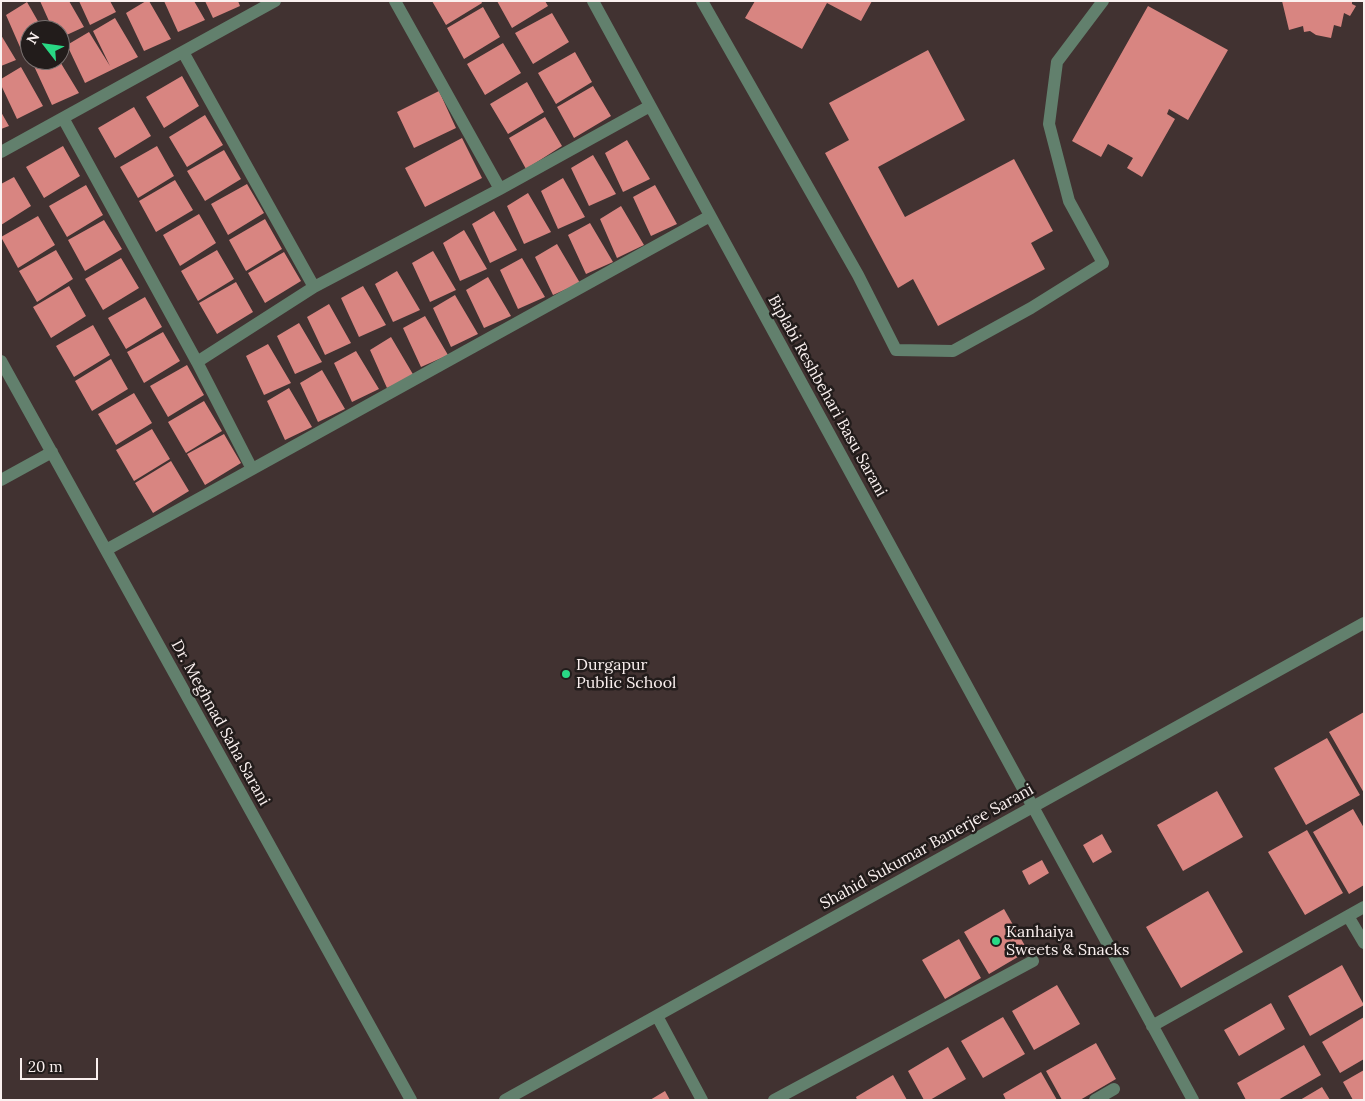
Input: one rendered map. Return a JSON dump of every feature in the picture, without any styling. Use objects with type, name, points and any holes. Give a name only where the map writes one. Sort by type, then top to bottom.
[{"type":"street","points":[[1,152],[275,1]]},
{"type":"street","points":[[394,1],[500,189]]},
{"type":"street","name":"Biplabi Reshbehari Basu Sarani","points":[[593,1],[1193,1100]]},
{"type":"street","points":[[702,1],[858,275],[896,350],[953,351],[1030,308],[1103,263],[1069,201],[1048,124],[1057,62],[1103,1]]},
{"type":"street","points":[[183,52],[314,287]]},
{"type":"street","points":[[197,362],[314,287],[500,189],[650,106]]},
{"type":"street","points":[[63,118],[197,362],[252,469]]},
{"type":"street","points":[[106,550],[710,216]]},
{"type":"street","name":"Dr. Meghnad Saha Sarani","points":[[1,361],[411,1100]]},
{"type":"street","points":[[1,480],[52,452]]},
{"type":"street","name":"Shahid Sukumar Banerjee Sarani","points":[[506,1100],[1364,623]]},
{"type":"street","points":[[1152,1026],[1364,907]]},
{"type":"street","points":[[1348,916],[1364,943]]},
{"type":"street","points":[[774,1100],[1033,961]]},
{"type":"street","points":[[657,1016],[702,1100]]},
{"type":"street","points":[[1094,1100],[1114,1089]]},
{"type":"building","points":[[40,1],[69,1],[84,27],[70,33],[70,20],[49,20]]},
{"type":"building","points":[[79,1],[110,1],[116,12],[90,25]]},
{"type":"building","points":[[149,1],[171,39],[144,51],[126,13]]},
{"type":"building","points":[[164,1],[194,1],[205,20],[178,32]]},
{"type":"building","points":[[205,1],[238,1],[240,6],[213,18]]},
{"type":"building","points":[[432,1],[481,1],[482,3],[446,25]]},
{"type":"building","points":[[497,1],[545,1],[548,6],[512,28]]},
{"type":"building","points":[[755,1],[872,1],[861,21],[827,3],[802,49],[745,18]]},
{"type":"building","points":[[1282,1],[1352,1],[1352,4],[1356,6],[1350,16],[1344,13],[1341,27],[1334,25],[1331,38],[1316,35],[1310,31],[1304,32],[1303,26],[1289,30]]},
{"type":"building","points":[[27,2],[37,20],[20,20],[20,47],[6,15]]},
{"type":"building","points":[[1148,6],[1228,50],[1188,120],[1169,109],[1167,114],[1175,119],[1142,177],[1127,168],[1133,158],[1108,144],[1101,157],[1072,141]]},
{"type":"building","points":[[483,7],[500,37],[464,59],[447,28]]},
{"type":"building","points":[[552,13],[569,42],[533,64],[515,33]]},
{"type":"building","points":[[115,18],[138,57],[85,83],[70,51],[70,43],[89,32],[110,66],[93,31]]},
{"type":"building","points":[[1,35],[16,60],[1,66]]},
{"type":"building","points":[[503,43],[521,73],[485,95],[467,64]]},
{"type":"building","points":[[928,50],[965,120],[878,167],[905,217],[1014,159],[1053,231],[1031,243],[1045,269],[938,326],[913,279],[898,288],[825,153],[849,140],[829,103]]},
{"type":"building","points":[[575,52],[592,82],[556,104],[538,73]]},
{"type":"building","points":[[20,68],[43,106],[17,119],[1,85],[1,79]]},
{"type":"building","points":[[36,70],[65,70],[79,93],[52,105]]},
{"type":"building","points":[[182,76],[199,106],[164,128],[146,97]]},
{"type":"building","points":[[527,82],[544,112],[508,134],[490,104]]},
{"type":"building","points":[[593,86],[611,116],[574,138],[557,107]]},
{"type":"building","points":[[439,91],[456,128],[414,148],[397,112]]},
{"type":"building","points":[[134,107],[151,136],[115,158],[98,128]]},
{"type":"building","points":[[1,112],[9,126],[1,129]]},
{"type":"building","points":[[205,115],[223,145],[187,167],[169,137]]},
{"type":"building","points":[[545,117],[562,146],[526,169],[509,138]]},
{"type":"building","points":[[462,138],[482,178],[425,207],[405,168]]},
{"type":"building","points":[[627,140],[650,179],[623,192],[605,153]]},
{"type":"building","points":[[63,146],[80,176],[44,198],[26,167]]},
{"type":"building","points":[[157,146],[174,176],[138,198],[120,167]]},
{"type":"building","points":[[224,150],[241,179],[205,201],[187,171]]},
{"type":"building","points":[[593,155],[616,194],[589,206],[571,168]]},
{"type":"building","points":[[14,177],[31,206],[1,225],[1,184]]},
{"type":"building","points":[[563,178],[585,217],[558,229],[541,191]]},
{"type":"building","points":[[175,180],[193,210],[156,232],[139,201]]},
{"type":"building","points":[[247,184],[264,213],[228,235],[211,204]]},
{"type":"building","points":[[86,185],[103,215],[67,237],[49,206]]},
{"type":"building","points":[[655,185],[677,224],[651,236],[633,197]]},
{"type":"building","points":[[528,193],[551,232],[524,244],[507,206]]},
{"type":"building","points":[[621,206],[644,245],[617,258],[600,219]]},
{"type":"building","points":[[494,211],[517,250],[490,263],[472,224]]},
{"type":"building","points":[[199,214],[216,243],[180,266],[163,235]]},
{"type":"building","points":[[38,216],[55,245],[18,268],[1,237]]},
{"type":"building","points":[[265,219],[282,249],[246,271],[229,240]]},
{"type":"building","points":[[104,220],[122,249],[85,271],[68,240]]},
{"type":"building","points":[[590,223],[613,262],[586,274],[568,235]]},
{"type":"building","points":[[464,230],[487,269],[460,281],[443,243]]},
{"type":"building","points":[[557,244],[580,283],[553,295],[535,257]]},
{"type":"building","points":[[56,250],[73,279],[37,302],[19,271]]},
{"type":"building","points":[[217,250],[234,279],[198,301],[181,271]]},
{"type":"building","points":[[433,251],[456,290],[430,302],[412,263]]},
{"type":"building","points":[[284,252],[301,281],[265,303],[248,273]]},
{"type":"building","points":[[121,258],[139,288],[103,310],[85,279]]},
{"type":"building","points":[[522,258],[545,297],[518,309],[500,270]]},
{"type":"building","points":[[397,271],[420,310],[393,322],[375,284]]},
{"type":"building","points":[[488,277],[511,316],[484,328],[466,290]]},
{"type":"building","points":[[236,282],[253,312],[217,334],[199,303]]},
{"type":"building","points":[[69,286],[86,316],[51,338],[33,307]]},
{"type":"building","points":[[363,286],[386,325],[359,337],[341,298]]},
{"type":"building","points":[[455,295],[478,334],[451,347],[433,308]]},
{"type":"building","points":[[145,297],[162,327],[126,349],[108,318]]},
{"type":"building","points":[[329,304],[351,343],[325,355],[307,317]]},
{"type":"building","points":[[425,316],[448,355],[421,367],[403,328]]},
{"type":"building","points":[[299,323],[322,362],[295,374],[277,336]]},
{"type":"building","points":[[93,325],[110,355],[74,377],[56,346]]},
{"type":"building","points":[[163,332],[180,361],[144,383],[127,352]]},
{"type":"building","points":[[391,337],[414,376],[387,388],[370,350]]},
{"type":"building","points":[[268,344],[291,383],[264,395],[246,356]]},
{"type":"building","points":[[356,351],[379,389],[352,402],[334,363]]},
{"type":"building","points":[[111,359],[128,389],[92,411],[75,381]]},
{"type":"building","points":[[187,365],[204,395],[168,417],[150,386]]},
{"type":"building","points":[[322,370],[345,409],[318,422],[300,383]]},
{"type":"building","points":[[289,388],[312,427],[285,440],[267,401]]},
{"type":"building","points":[[134,393],[152,423],[116,445],[98,414]]},
{"type":"building","points":[[204,401],[222,431],[186,453],[168,422]]},
{"type":"building","points":[[152,429],[170,459],[134,481],[116,450]]},
{"type":"building","points":[[224,434],[241,463],[205,485],[187,454]]},
{"type":"building","points":[[171,461],[189,491],[153,513],[135,483]]},
{"type":"building","points":[[1364,712],[1364,793],[1329,732]]},
{"type":"building","points":[[1327,738],[1360,795],[1306,825],[1274,768]]},
{"type":"building","points":[[1217,791],[1243,837],[1183,871],[1157,825]]},
{"type":"building","points":[[1353,809],[1364,828],[1364,885],[1349,894],[1313,832]]},
{"type":"building","points":[[1307,830],[1343,893],[1305,915],[1268,852]]},
{"type":"building","points":[[1102,834],[1112,852],[1093,863],[1083,845]]},
{"type":"building","points":[[1042,860],[1049,873],[1029,885],[1022,871]]},
{"type":"building","points":[[1208,891],[1243,952],[1181,988],[1146,927]]},
{"type":"building","name":"Kanhaiya Sweets & Snacks","points":[[1004,909],[1028,951],[989,974],[964,932]]},
{"type":"building","points":[[959,939],[981,978],[945,999],[922,960]]},
{"type":"building","points":[[1342,965],[1364,1005],[1310,1036],[1288,996]]},
{"type":"building","points":[[1057,985],[1080,1024],[1034,1050],[1012,1011]]},
{"type":"building","points":[[1271,1003],[1285,1029],[1239,1056],[1224,1030]]},
{"type":"building","points":[[1003,1017],[1025,1054],[983,1078],[961,1041]]},
{"type":"building","points":[[1364,1017],[1364,1059],[1340,1073],[1322,1042]]},
{"type":"building","points":[[1096,1043],[1116,1079],[1080,1100],[1062,1100],[1046,1071]]},
{"type":"building","points":[[1304,1045],[1321,1075],[1278,1100],[1246,1100],[1237,1083]]},
{"type":"building","points":[[948,1047],[966,1079],[930,1100],[924,1100],[908,1071]]},
{"type":"building","points":[[1364,1070],[1364,1100],[1353,1100],[1343,1082]]},
{"type":"building","points":[[1041,1072],[1057,1100],[1006,1100],[1003,1094]]},
{"type":"building","points":[[893,1075],[907,1100],[857,1100],[856,1097]]},
{"type":"building","points":[[1322,1087],[1330,1100],[1300,1100]]},
{"type":"building","points":[[665,1091],[670,1100],[650,1100]]},
{"type":"place","name":"Durgapur Public School","points":[[566,674]]},
{"type":"place","name":"Kanhaiya Sweets & Snacks","points":[[996,941]]}]
